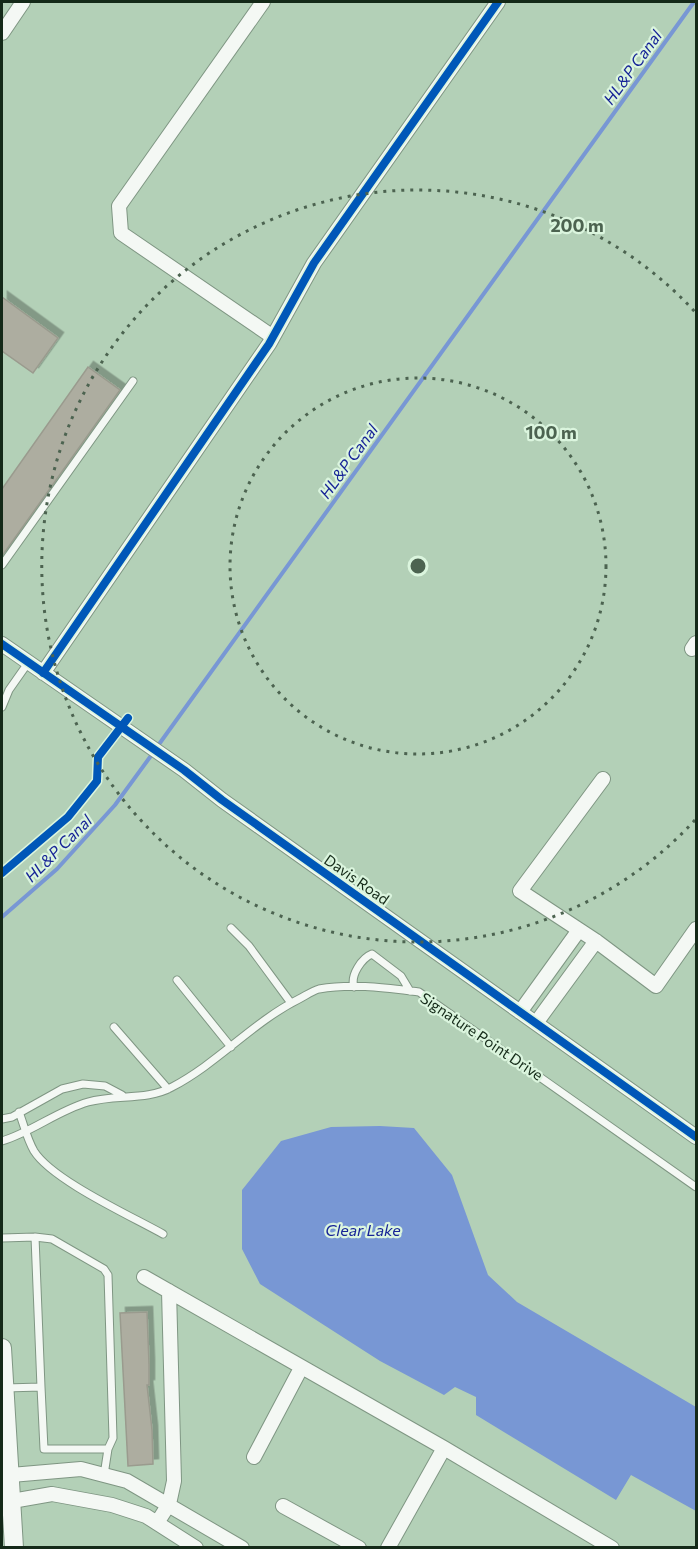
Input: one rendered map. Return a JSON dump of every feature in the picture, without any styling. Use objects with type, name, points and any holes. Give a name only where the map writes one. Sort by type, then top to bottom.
[{"type":"main road","points":[[2,1348],[7,1499],[15,1548]]},
{"type":"street","points":[[2,33],[23,2]]},
{"type":"street","points":[[263,2],[119,206],[121,233],[273,338]]},
{"type":"street","points":[[42,673],[273,338],[314,263],[498,2]]},
{"type":"street","name":"Davis Road","points":[[2,644],[184,770],[222,800],[696,1137]]},
{"type":"street","points":[[603,779],[520,891],[596,941],[656,986],[696,929]]},
{"type":"street","points":[[520,1012],[579,930]]},
{"type":"street","points":[[537,1023],[596,941]]},
{"type":"street","points":[[144,1277],[444,1448],[612,1548]]},
{"type":"street","points":[[157,1523],[169,1504],[174,1481],[169,1291]]},
{"type":"street","points":[[254,1457],[302,1368]]},
{"type":"street","points":[[388,1548],[444,1448]]},
{"type":"street","points":[[6,1477],[81,1469],[127,1481],[242,1548]]},
{"type":"street","points":[[7,1499],[52,1494],[112,1505],[146,1516],[196,1548]]},
{"type":"street","points":[[283,1506],[359,1548]]},
{"type":"lane","points":[[2,565],[133,381]]},
{"type":"lane","points":[[2,707],[9,690],[28,663]]},
{"type":"lane","points":[[231,928],[249,946],[291,1003]]},
{"type":"lane","points":[[354,987],[353,975],[372,954],[401,976],[410,991]]},
{"type":"lane","points":[[177,980],[231,1047]]},
{"type":"lane","name":"Signature Point Drive","points":[[2,1141],[27,1132],[70,1108],[90,1101],[122,1095],[138,1097],[168,1089],[203,1068],[291,1003],[318,990],[368,985],[419,992],[696,1187]]},
{"type":"lane","points":[[114,1027],[168,1089]]},
{"type":"lane","name":"Signature Point Drive","points":[[2,1119],[12,1117],[62,1089],[83,1084],[105,1086],[122,1095]]},
{"type":"lane","points":[[19,1112],[35,1152],[45,1165],[61,1177],[163,1234]]},
{"type":"lane","points":[[35,1237],[45,1449],[108,1449]]},
{"type":"lane","points":[[2,1238],[52,1239],[104,1269],[108,1275],[113,1438],[108,1449],[104,1475]]},
{"type":"lane","points":[[4,1388],[41,1387]]},
{"type":"water","name":"Clear Lake","points":[[331,1127],[414,1128],[452,1175],[488,1275],[517,1302],[696,1407],[696,1511],[631,1475],[616,1500],[476,1415],[476,1397],[455,1387],[444,1395],[380,1361],[260,1284],[242,1249],[242,1190],[281,1141]]},
{"type":"building","points":[[2,297],[58,338],[33,373],[2,351]]},
{"type":"building","points":[[88,367],[120,390],[2,556],[2,489]]},
{"type":"building","points":[[147,1312],[149,1385],[147,1385],[153,1464],[128,1466],[120,1313]]},
{"type":"waterway","name":"HL&P Canal","points":[[157,747],[694,2]]},
{"type":"waterway","name":"HL&P Canal","points":[[2,917],[57,869],[115,805],[153,753]]},
{"type":"cycle path","points":[[43,673],[269,344],[314,263],[498,2]]},
{"type":"cycle path","points":[[2,644],[184,770],[222,800],[696,1137]]},
{"type":"cycle path","points":[[2,873],[68,817],[97,781],[98,757],[128,718]]}]
